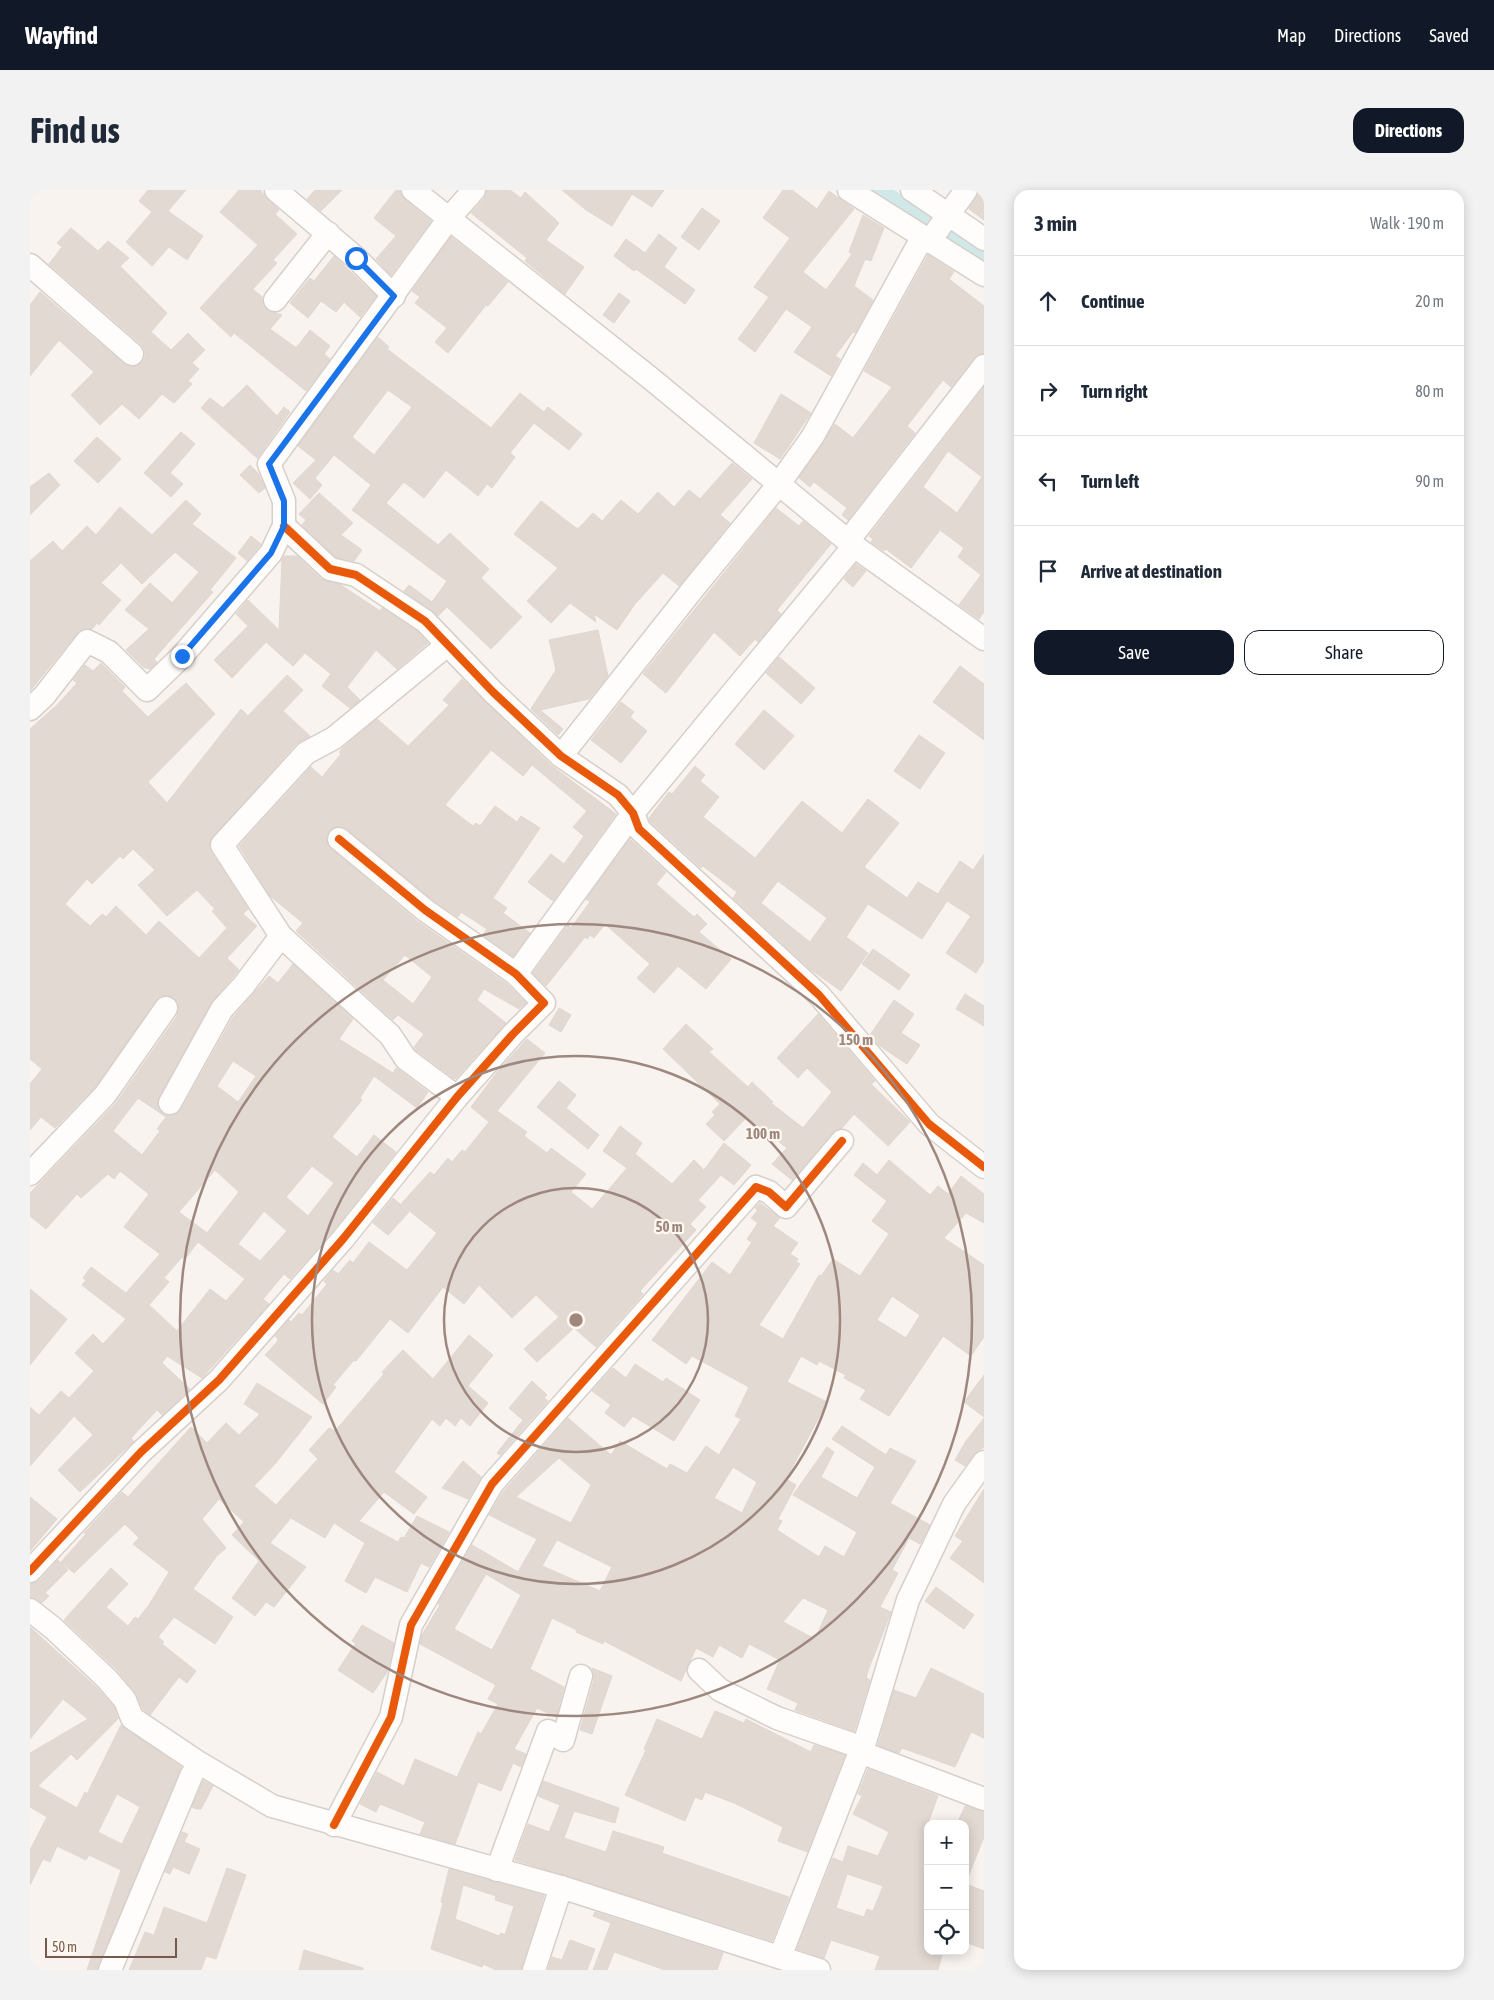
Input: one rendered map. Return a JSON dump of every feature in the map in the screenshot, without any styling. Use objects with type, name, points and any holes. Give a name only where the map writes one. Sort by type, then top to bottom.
[{"type":"street","points":[[276,190],[356,258],[394,296]]},
{"type":"street","points":[[413,190],[450,217],[851,544],[984,640]]},
{"type":"street","points":[[30,709],[44,696],[87,641],[109,652],[147,690],[182,656],[271,553],[284,526],[284,501],[269,464],[394,296],[450,217],[474,190]]},
{"type":"street","points":[[849,190],[984,276]]},
{"type":"street","points":[[912,190],[984,239]]},
{"type":"street","points":[[561,756],[692,589],[779,484],[813,436],[926,240],[949,215],[966,190]]},
{"type":"street","points":[[275,300],[328,233]]},
{"type":"street","points":[[30,265],[132,354]]},
{"type":"street","points":[[516,974],[633,813],[851,544],[984,366]]},
{"type":"street","points":[[284,526],[330,569],[356,575],[425,621],[493,692],[561,756],[618,795],[633,813],[639,829],[819,995],[929,1124],[984,1167]]},
{"type":"street","points":[[447,645],[334,738],[306,753],[222,845],[281,936],[390,1035],[406,1059],[457,1098]]},
{"type":"street","points":[[30,1571],[141,1452],[219,1380],[343,1239],[457,1098],[513,1034],[544,1004],[516,974],[425,910],[339,839]]},
{"type":"street","points":[[170,1103],[222,1009],[244,985],[281,936]]},
{"type":"street","points":[[30,1174],[105,1095],[166,1008]]},
{"type":"street","points":[[334,1825],[391,1716],[411,1625],[492,1484],[756,1187],[769,1192],[786,1207],[842,1140]]},
{"type":"street","points":[[780,1957],[861,1750],[908,1600],[954,1504],[984,1462]]},
{"type":"street","points":[[30,1610],[53,1628],[107,1679],[125,1700],[132,1718],[196,1761],[272,1806],[334,1825],[561,1887],[819,1970]]},
{"type":"street","points":[[699,1670],[720,1690],[777,1718],[984,1799]]},
{"type":"street","points":[[497,1870],[548,1731],[563,1740],[581,1676]]},
{"type":"street","points":[[110,1970],[192,1774]]},
{"type":"street","points":[[534,1970],[561,1887]]},
{"type":"building","points":[[148,190],[186,190],[168,211],[203,236],[187,260],[169,247],[152,266],[126,242],[152,212],[139,201]]},
{"type":"building","points":[[239,190],[260,190],[279,210],[275,214],[297,234],[273,260],[277,263],[253,289],[262,297],[263,304],[267,310],[282,315],[270,329],[295,347],[310,330],[330,346],[324,354],[330,359],[306,391],[234,333],[231,337],[200,308],[258,245],[220,212]]},
{"type":"building","points":[[315,190],[342,190],[321,211],[307,199]]},
{"type":"building","points":[[396,190],[400,191],[405,200],[431,221],[391,275],[376,259],[396,236],[374,218]]},
{"type":"building","points":[[487,190],[510,190],[521,198],[525,192],[559,223],[546,240],[584,267],[565,294],[525,261],[527,258],[471,213],[484,199]]},
{"type":"building","points":[[562,190],[664,190],[652,207],[632,194],[612,226],[586,210]]},
{"type":"building","points":[[783,190],[792,190],[817,209],[829,191],[854,209],[803,272],[826,290],[852,254],[849,252],[863,215],[884,228],[871,261],[865,259],[854,286],[873,300],[855,333],[853,332],[835,356],[840,359],[831,376],[794,352],[812,327],[786,309],[755,352],[738,339],[769,297],[754,287],[790,238],[763,218]]},
{"type":"building","points":[[979,190],[984,190],[984,220],[969,209]]},
{"type":"building","points":[[702,208],[720,221],[699,250],[681,237]]},
{"type":"building","points":[[71,228],[98,251],[108,241],[129,258],[120,266],[167,313],[151,332],[171,350],[188,333],[205,350],[192,363],[199,369],[188,381],[192,384],[174,403],[162,394],[139,419],[122,404],[100,425],[71,395],[94,372],[59,340],[30,376],[30,305],[40,292],[124,364],[130,367],[137,366],[145,357],[145,350],[141,344],[49,264],[62,247],[57,243]]},
{"type":"building","points":[[659,234],[677,248],[664,267],[695,290],[685,304],[636,269],[634,271],[614,256],[626,239],[645,253]]},
{"type":"building","points":[[451,237],[508,282],[488,306],[486,305],[448,353],[435,342],[447,328],[415,303],[420,297],[412,291]]},
{"type":"building","points":[[928,255],[954,272],[949,279],[984,306],[984,353],[974,358],[951,387],[943,380],[907,426],[915,433],[848,520],[842,515],[847,508],[814,482],[810,487],[799,478],[835,424],[853,438],[892,387],[864,371]]},
{"type":"building","points":[[334,256],[376,296],[360,317],[344,302],[336,312],[321,301],[308,318],[290,303],[310,278],[314,281]]},
{"type":"building","points":[[619,293],[630,301],[614,323],[603,315]]},
{"type":"building","points":[[378,337],[389,347],[387,349],[491,428],[520,393],[544,412],[548,407],[582,434],[569,450],[534,423],[510,453],[515,457],[492,488],[487,484],[478,496],[446,470],[424,498],[404,482],[386,503],[438,545],[450,533],[489,569],[481,578],[522,617],[491,649],[447,607],[438,616],[404,591],[409,585],[432,602],[447,581],[352,510],[371,485],[334,455],[315,478],[322,485],[310,499],[293,483],[316,460],[298,446]],"holes":[[[388,390],[412,407],[374,455],[352,437]]]},
{"type":"building","points":[[247,385],[277,416],[284,407],[290,412],[257,458],[201,408],[210,398],[223,408]]},
{"type":"building","points":[[984,387],[984,612],[979,619],[959,605],[981,575],[958,557],[964,548],[940,530],[911,568],[886,549],[884,551],[871,542],[873,539],[869,536]],"holes":[[[948,451],[982,477],[957,513],[923,487]]]},
{"type":"building","points":[[781,394],[811,413],[780,459],[754,443]]},
{"type":"building","points":[[181,432],[195,444],[170,473],[183,484],[171,497],[144,473]]},
{"type":"building","points":[[97,437],[121,459],[98,483],[74,461]]},
{"type":"building","points":[[732,463],[752,479],[720,515],[730,523],[679,586],[663,573],[635,604],[617,630],[594,614],[596,622],[570,603],[551,623],[527,601],[558,568],[514,534],[541,501],[576,528],[579,528],[593,513],[602,521],[621,500],[638,514],[658,492],[674,507],[689,490],[700,499]]},
{"type":"building","points":[[250,465],[258,473],[265,488],[259,493],[240,475]]},
{"type":"building","points":[[49,473],[60,485],[30,515],[30,487]]},
{"type":"building","points":[[319,493],[353,523],[341,535],[362,550],[354,561],[336,557],[302,525],[306,520],[299,514]]},
{"type":"building","points":[[186,500],[201,514],[192,524],[236,558],[210,590],[213,592],[154,659],[157,662],[150,669],[143,667],[126,650],[149,629],[125,610],[150,583],[172,603],[199,572],[175,552],[142,584],[121,563],[101,583],[121,600],[99,625],[97,623],[92,629],[82,629],[77,633],[30,691],[30,561],[53,541],[62,551],[87,526],[96,535],[120,507],[152,535]]},
{"type":"building","points":[[776,508],[799,526],[803,521],[831,544],[777,610],[781,614],[758,642],[755,639],[740,656],[714,632],[666,693],[643,674]]},
{"type":"building","points":[[251,536],[261,544],[247,561],[238,553]]},
{"type":"building","points":[[284,556],[297,556],[321,579],[341,585],[380,611],[382,608],[417,631],[428,643],[397,669],[376,650],[347,687],[360,700],[350,708],[322,686],[331,674],[305,653],[293,666],[266,642],[232,678],[214,660],[248,626],[236,614],[248,600],[279,630],[282,560]]},
{"type":"building","points":[[856,564],[866,571],[853,587],[844,579]]},
{"type":"building","points":[[598,630],[608,676],[589,699],[540,710],[563,729],[558,735],[531,709],[556,670],[549,640]]},
{"type":"building","points":[[779,657],[815,688],[801,704],[766,673]]},
{"type":"building","points":[[101,663],[125,687],[122,691],[148,717],[186,683],[215,714],[148,782],[167,803],[241,709],[248,716],[287,675],[303,690],[283,711],[310,736],[296,744],[210,841],[211,852],[248,909],[243,914],[257,926],[227,958],[239,970],[211,1003],[159,1097],[157,1104],[159,1110],[164,1115],[171,1116],[181,1110],[233,1017],[269,976],[278,983],[293,964],[353,1019],[339,1039],[393,1073],[396,1068],[428,1092],[417,1108],[374,1076],[360,1098],[362,1100],[332,1137],[357,1157],[374,1135],[396,1152],[333,1231],[290,1279],[284,1274],[263,1299],[269,1304],[202,1378],[167,1356],[162,1363],[190,1389],[162,1415],[157,1410],[131,1438],[134,1441],[80,1492],[58,1470],[93,1435],[74,1416],[30,1466],[30,1407],[39,1415],[61,1391],[69,1398],[94,1371],[75,1353],[93,1334],[103,1344],[126,1319],[82,1285],[86,1280],[83,1278],[91,1267],[126,1293],[160,1254],[124,1227],[149,1194],[120,1171],[114,1179],[108,1174],[81,1198],[77,1194],[46,1229],[30,1216],[30,1193],[116,1103],[177,1016],[179,1009],[178,1002],[173,997],[160,996],[95,1087],[55,1128],[41,1117],[30,1130],[30,1084],[42,1069],[30,1059],[30,729],[58,704],[77,683],[73,680],[85,665],[93,671]],"holes":[[[133,849],[155,870],[138,885],[167,916],[197,890],[215,909],[212,911],[227,928],[199,958],[159,921],[146,935],[116,906],[106,917],[102,914],[90,926],[65,904],[87,879],[92,884],[120,856],[123,859]],[[233,1061],[256,1076],[238,1102],[217,1086]],[[138,1098],[166,1117],[157,1129],[160,1131],[142,1155],[113,1131]],[[312,1166],[334,1183],[308,1216],[286,1197]],[[215,1170],[239,1192],[207,1233],[179,1212]],[[264,1211],[287,1231],[260,1261],[238,1244]],[[198,1242],[245,1279],[226,1301],[210,1289],[177,1331],[149,1305],[169,1282],[164,1278],[182,1257],[185,1259]]]},
{"type":"building","points":[[960,666],[984,684],[984,740],[933,702]]},
{"type":"building","points":[[462,679],[552,766],[616,814],[553,901],[528,882],[551,854],[564,864],[584,836],[573,827],[587,811],[532,765],[523,776],[491,750],[445,805],[473,826],[476,823],[480,826],[495,806],[517,822],[521,816],[540,828],[493,898],[507,908],[503,913],[530,933],[513,956],[483,935],[487,929],[461,912],[458,917],[433,900],[347,829],[335,827],[329,831],[327,843],[331,849],[417,921],[507,984],[526,1003],[519,1009],[484,989],[477,1000],[506,1023],[455,1079],[416,1050],[414,1047],[424,1034],[398,1015],[393,1020],[296,931],[303,923],[270,896],[239,846],[311,767],[322,777],[341,754],[339,752],[377,719],[408,746],[449,705],[443,700]],"holes":[[[405,955],[432,977],[413,1004],[383,980]]]},
{"type":"building","points":[[621,702],[634,712],[630,717],[647,731],[621,763],[591,740]]},
{"type":"building","points":[[764,710],[794,736],[764,770],[735,744]]},
{"type":"building","points":[[919,735],[945,753],[920,789],[894,771]]},
{"type":"building","points":[[695,766],[705,775],[700,781],[719,797],[703,817],[755,858],[802,801],[842,833],[868,799],[899,823],[864,867],[907,898],[918,882],[938,894],[960,861],[973,870],[984,854],[984,961],[976,973],[946,953],[971,916],[947,901],[922,939],[868,904],[846,937],[868,953],[841,991],[810,969],[733,898],[737,892],[703,866],[701,868],[650,821],[649,818],[669,792],[672,794]],"holes":[[[778,881],[827,918],[810,942],[761,903]]]},
{"type":"building","points":[[630,839],[666,872],[656,884],[694,917],[697,914],[707,924],[699,932],[731,959],[706,989],[678,966],[654,993],[637,978],[650,964],[605,924],[594,938],[590,935],[587,939],[585,937],[546,986],[533,973],[568,925],[571,928],[590,902],[586,899]]},
{"type":"building","points":[[873,949],[910,975],[899,990],[862,964]]},
{"type":"building","points":[[965,994],[984,1006],[984,1026],[956,1009]]},
{"type":"building","points":[[894,1000],[914,1014],[901,1033],[920,1045],[907,1064],[880,1046],[870,1035]]},
{"type":"building","points":[[559,1008],[571,1015],[561,1032],[549,1025]]},
{"type":"building","points":[[818,1014],[875,1081],[871,1084],[910,1122],[888,1146],[854,1114],[842,1128],[832,1133],[792,1180],[772,1164],[787,1148],[747,1117],[724,1141],[706,1124],[715,1115],[712,1112],[720,1104],[663,1049],[686,1024],[713,1049],[709,1052],[748,1087],[752,1082],[773,1102],[771,1103],[803,1128],[832,1092],[807,1068],[798,1078],[777,1058]]},
{"type":"building","points":[[527,1039],[545,1053],[497,1111],[527,1132],[524,1136],[547,1153],[551,1148],[586,1174],[571,1192],[592,1209],[627,1168],[603,1151],[620,1126],[642,1143],[635,1154],[672,1184],[694,1160],[704,1170],[724,1143],[751,1165],[734,1185],[721,1175],[698,1200],[706,1207],[690,1224],[696,1230],[640,1291],[643,1294],[596,1347],[574,1328],[537,1362],[524,1349],[559,1317],[536,1295],[512,1318],[479,1285],[464,1304],[443,1287],[408,1333],[390,1319],[356,1361],[354,1360],[333,1385],[336,1387],[323,1404],[265,1355],[277,1342],[278,1339],[275,1336],[289,1320],[291,1322],[299,1313],[302,1315],[327,1284],[324,1281],[333,1270],[338,1274],[350,1260],[353,1263],[369,1242],[407,1270],[437,1233],[401,1204],[430,1172],[434,1175],[448,1158],[452,1162],[462,1150],[465,1152],[489,1122],[471,1107],[498,1071]]},
{"type":"building","points":[[559,1081],[576,1095],[566,1108],[599,1135],[588,1149],[537,1107]]},
{"type":"building","points":[[889,1160],[930,1195],[938,1186],[948,1194],[961,1176],[984,1194],[984,1223],[966,1213],[944,1238],[984,1265],[984,1337],[971,1356],[943,1336],[889,1416],[860,1399],[866,1390],[844,1378],[846,1375],[819,1361],[817,1365],[801,1356],[787,1382],[827,1402],[786,1479],[796,1485],[778,1519],[782,1521],[777,1530],[819,1557],[825,1546],[844,1557],[857,1532],[793,1495],[827,1447],[834,1452],[821,1477],[857,1498],[875,1467],[832,1439],[842,1426],[886,1455],[890,1448],[916,1461],[890,1503],[930,1525],[920,1544],[909,1538],[892,1570],[898,1573],[880,1607],[891,1612],[869,1668],[866,1678],[870,1680],[854,1731],[795,1710],[798,1703],[767,1689],[780,1660],[749,1644],[742,1658],[719,1645],[713,1657],[696,1648],[681,1681],[604,1641],[603,1644],[576,1632],[577,1630],[552,1618],[530,1669],[564,1687],[556,1717],[537,1708],[514,1749],[526,1754],[521,1767],[513,1763],[501,1791],[478,1782],[455,1844],[420,1834],[425,1822],[380,1804],[376,1812],[360,1804],[377,1772],[404,1786],[415,1759],[457,1777],[478,1732],[481,1734],[498,1704],[488,1699],[496,1685],[420,1644],[422,1635],[440,1605],[438,1604],[472,1545],[518,1572],[537,1539],[489,1515],[503,1492],[568,1418],[611,1455],[620,1441],[667,1469],[670,1464],[687,1473],[706,1446],[719,1455],[741,1419],[735,1416],[749,1387],[692,1356],[686,1364],[652,1340],[712,1262],[730,1275],[752,1242],[747,1239],[758,1223],[751,1218],[758,1210],[755,1208],[760,1203],[780,1218],[773,1226],[798,1243],[790,1254],[798,1259],[796,1262],[800,1264],[759,1325],[783,1339],[819,1275],[821,1276],[833,1259],[860,1276],[889,1234],[872,1221],[887,1201],[854,1175],[863,1163],[877,1175]],"holes":[[[892,1296],[920,1315],[906,1338],[877,1320]],[[559,1458],[591,1485],[571,1523],[516,1497]],[[733,1467],[757,1482],[742,1513],[714,1498]],[[557,1540],[612,1567],[600,1591],[542,1566]],[[486,1574],[521,1595],[492,1650],[454,1629]],[[803,1598],[828,1610],[815,1639],[783,1622]]]},
{"type":"building","points":[[393,1198],[409,1212],[388,1235],[373,1223]]},
{"type":"building","points":[[30,1289],[67,1319],[30,1365]]},
{"type":"building","points":[[469,1335],[493,1355],[468,1386],[488,1403],[470,1426],[461,1418],[455,1426],[446,1418],[440,1426],[432,1419],[394,1472],[427,1497],[414,1514],[384,1492],[359,1521],[398,1542],[401,1537],[404,1538],[417,1516],[449,1532],[429,1567],[421,1563],[407,1592],[375,1577],[366,1593],[345,1581],[365,1543],[334,1523],[325,1538],[291,1518],[270,1543],[306,1567],[274,1607],[266,1602],[255,1616],[232,1598],[259,1561],[232,1535],[244,1522],[219,1499],[202,1519],[226,1548],[216,1557],[193,1589],[233,1617],[215,1644],[174,1617],[158,1637],[164,1642],[162,1644],[196,1671],[187,1683],[179,1677],[150,1715],[143,1709],[135,1692],[117,1670],[64,1620],[111,1568],[128,1584],[106,1607],[128,1626],[135,1617],[138,1619],[149,1605],[169,1572],[133,1544],[139,1538],[125,1524],[74,1573],[61,1562],[86,1534],[84,1533],[122,1492],[128,1497],[191,1427],[207,1443],[226,1423],[239,1435],[260,1414],[244,1404],[257,1383],[312,1417],[275,1464],[254,1486],[276,1505],[318,1459],[309,1450],[329,1428],[335,1431],[384,1374],[382,1372],[403,1350],[433,1379]]},
{"type":"building","points":[[635,1364],[663,1382],[666,1378],[700,1400],[674,1441],[633,1416],[624,1427],[605,1413],[611,1405],[592,1391],[613,1368],[626,1378]]},
{"type":"building","points":[[984,1375],[984,1417],[964,1402]]},
{"type":"building","points":[[532,1381],[547,1395],[544,1398],[548,1401],[500,1455],[497,1453],[523,1420],[509,1408]]},
{"type":"building","points":[[984,1418],[984,1447],[974,1454],[965,1466],[955,1460],[966,1441]]},
{"type":"building","points":[[463,1461],[481,1477],[468,1499],[442,1488]]},
{"type":"building","points":[[984,1489],[984,1583],[950,1558],[963,1541],[955,1536]]},
{"type":"building","points":[[30,1497],[57,1519],[30,1551]]},
{"type":"building","points":[[58,1560],[68,1570],[45,1593],[49,1596],[42,1603],[30,1597],[30,1584],[40,1580]]},
{"type":"building","points":[[936,1587],[974,1615],[964,1629],[925,1601]]},
{"type":"building","points":[[362,1625],[394,1643],[387,1672],[373,1693],[338,1670],[356,1643],[352,1641]]},
{"type":"building","points":[[30,1627],[97,1688],[114,1707],[118,1719],[77,1760],[71,1754],[38,1786],[77,1808],[85,1792],[87,1794],[121,1725],[181,1767],[97,1970],[87,1970],[121,1870],[89,1855],[86,1860],[57,1846],[50,1862],[43,1859],[30,1885],[30,1850],[47,1817],[30,1807],[30,1753],[88,1719],[63,1699],[30,1739]],"holes":[[[117,1794],[140,1807],[122,1844],[98,1832]]]},
{"type":"building","points":[[592,1668],[612,1676],[592,1734],[580,1730],[594,1680]]},
{"type":"building","points":[[931,1668],[984,1694],[984,1738],[971,1732],[955,1767],[902,1748],[899,1753],[878,1745],[894,1690],[916,1698]]},
{"type":"building","points":[[715,1711],[744,1723],[746,1719],[811,1752],[814,1745],[845,1755],[807,1852],[778,1841],[783,1827],[734,1803],[705,1792],[702,1800],[695,1797],[685,1821],[625,1795],[646,1750],[644,1749],[657,1719],[702,1739]]},
{"type":"building","points":[[868,1769],[938,1796],[929,1820],[924,1820],[924,1955],[942,1955],[938,1970],[875,1970],[880,1956],[831,1940],[824,1958],[797,1949],[833,1858],[843,1862],[848,1846],[878,1856],[889,1832],[853,1814],[862,1796],[858,1794]],"holes":[[[847,1874],[883,1886],[873,1911],[867,1909],[864,1917],[836,1908]]]},
{"type":"building","points":[[203,1781],[213,1786],[201,1809],[196,1809],[192,1807]]},
{"type":"building","points":[[543,1781],[619,1808],[615,1823],[574,1811],[564,1838],[606,1852],[613,1831],[664,1847],[662,1853],[789,1897],[772,1941],[515,1860],[528,1824],[549,1832],[560,1805],[538,1796]]},
{"type":"building","points":[[965,1806],[984,1812],[984,1837],[969,1874],[969,1820],[959,1820]]},
{"type":"building","points":[[182,1832],[188,1834],[184,1842],[200,1849],[189,1874],[173,1867],[170,1874],[165,1872]]},
{"type":"building","points":[[227,1868],[246,1875],[216,1959],[206,1956],[201,1970],[129,1970],[145,1932],[154,1935],[164,1907],[207,1923]]},
{"type":"building","points":[[449,1869],[544,1896],[521,1970],[496,1970],[483,1964],[482,1967],[431,1949],[443,1903],[441,1902]],"holes":[[[463,1885],[496,1896],[495,1900],[514,1906],[505,1935],[501,1933],[499,1936],[455,1919]]]},
{"type":"building","points":[[969,1885],[984,1891],[984,1949],[969,1943]]},
{"type":"building","points":[[595,1912],[723,1953],[717,1970],[665,1970],[614,1952],[607,1970],[593,1970],[611,1923],[593,1916]]},
{"type":"building","points":[[570,1940],[595,1949],[587,1970],[548,1970],[552,1957],[562,1960]]},
{"type":"building","points":[[304,1950],[363,1968],[363,1970],[299,1970]]},
{"type":"waterway","points":[[877,190],[984,261]]},
{"type":"cycle path","points":[[284,526],[330,569],[356,575],[425,621],[493,692],[561,756],[618,795],[633,813],[639,829],[819,995],[929,1124],[984,1167]]},
{"type":"cycle path","points":[[30,1571],[141,1452],[219,1380],[343,1239],[457,1097],[513,1034],[544,1003],[516,974],[425,910],[339,839]]},
{"type":"cycle path","points":[[334,1825],[391,1717],[411,1625],[492,1484],[756,1187],[769,1192],[786,1207],[842,1141]]},
{"type":"route","points":[[182,656],[271,553],[284,526],[284,501],[269,464],[394,296],[356,258]]}]
